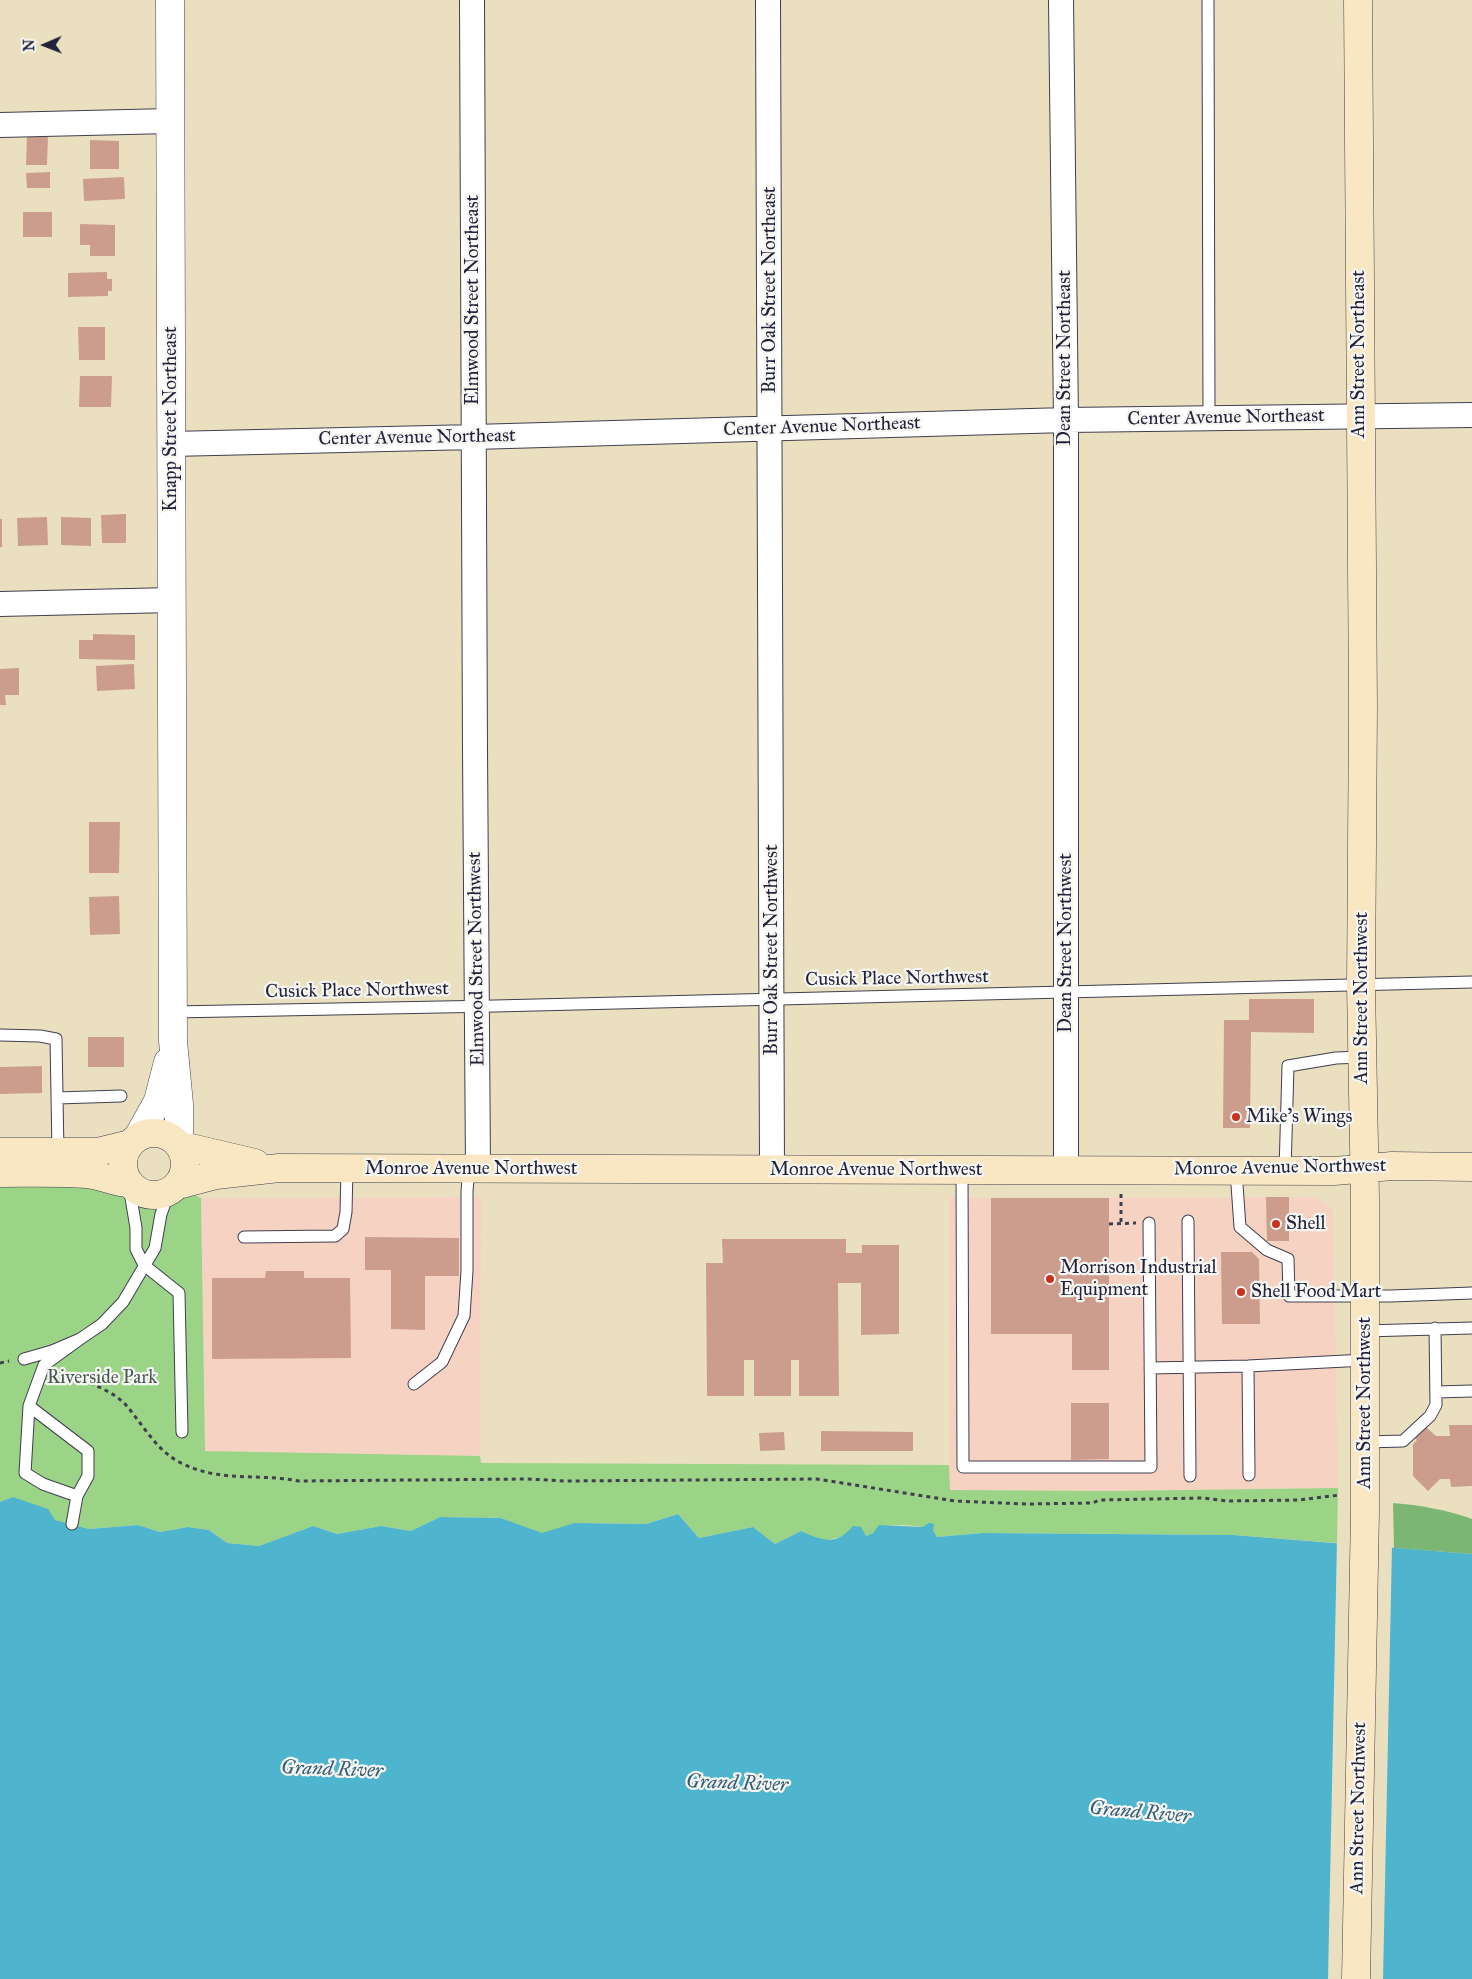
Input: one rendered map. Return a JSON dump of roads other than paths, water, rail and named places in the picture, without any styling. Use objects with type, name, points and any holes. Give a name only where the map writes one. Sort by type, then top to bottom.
[{"type":"main road","name":"Ann Street Northeast","points":[[1358,0],[1359,416],[1363,708]]},
{"type":"main road","name":"Ann Street Northwest","points":[[1356,1979],[1365,1512],[1365,1169],[1361,986],[1363,708]]},
{"type":"main road","points":[[0,1173],[58,1163],[155,1132],[164,1134],[180,1147],[185,1158],[186,1167],[183,1176],[174,1188],[161,1195],[146,1195],[131,1185],[125,1176],[123,1159],[134,1140]]},
{"type":"main road","name":"Monroe Avenue Northwest","points":[[180,1147],[279,1168]]},
{"type":"main road","points":[[0,1152],[58,1163],[89,1174],[131,1185]]},
{"type":"main road","name":"Monroe Avenue Northwest","points":[[174,1188],[216,1176],[279,1168],[1334,1171],[1392,1166],[1472,1167]]},
{"type":"street","name":"Knapp Street Northeast","points":[[170,0],[173,1041]]},
{"type":"street","name":"Elmwood Street Northeast","points":[[472,0],[475,750]]},
{"type":"street","name":"Burr Oak Street Northeast","points":[[768,0],[771,730]]},
{"type":"street","name":"Dean Street Northeast","points":[[1061,0],[1066,420],[1065,716]]},
{"type":"street","points":[[0,125],[170,121]]},
{"type":"street","name":"Center Avenue Northeast","points":[[171,444],[1066,420],[1472,415]]},
{"type":"street","points":[[0,604],[172,600]]},
{"type":"street","name":"Dean Street Northwest","points":[[1065,716],[1066,1170]]},
{"type":"street","name":"Burr Oak Street Northwest","points":[[771,730],[772,1169]]},
{"type":"street","name":"Elmwood Street Northwest","points":[[473,1168],[478,1006],[475,750]]},
{"type":"street","points":[[134,1140],[158,1101],[173,1041]]},
{"type":"street","points":[[173,1041],[179,1104],[180,1147]]},
{"type":"lane","points":[[1208,0],[1208,418]]},
{"type":"lane","name":"Cusick Place Northwest","points":[[173,1012],[772,1000],[1472,982]]},
{"type":"lane","points":[[0,1035],[40,1036],[56,1040],[58,1163]]},
{"type":"lane","points":[[1285,1171],[1288,1066],[1336,1058],[1362,1057]]},
{"type":"lane","points":[[57,1098],[121,1096]]},
{"type":"lane","points":[[244,1237],[335,1236],[343,1228],[346,1212],[347,1168]]},
{"type":"lane","points":[[414,1384],[442,1362],[464,1316],[467,1271],[467,1191],[473,1168]]},
{"type":"lane","points":[[962,1170],[963,1467],[1151,1467],[1149,1223]]},
{"type":"lane","points":[[1236,1171],[1240,1228],[1267,1250],[1288,1259],[1289,1296],[1472,1294]]},
{"type":"lane","points":[[131,1185],[131,1198],[136,1228],[136,1249],[144,1265],[179,1293],[182,1432]]},
{"type":"lane","points":[[78,1496],[43,1484],[25,1473],[29,1406],[44,1365],[102,1324],[123,1302],[155,1248],[161,1214],[174,1188]]},
{"type":"lane","points":[[1188,1222],[1190,1476]]},
{"type":"lane","points":[[1365,1442],[1400,1442],[1407,1440],[1434,1411],[1436,1392],[1435,1328]]},
{"type":"lane","points":[[1365,1331],[1472,1328]]},
{"type":"lane","points":[[24,1358],[52,1351],[80,1339]]},
{"type":"lane","points":[[1150,1368],[1248,1366],[1365,1360]]},
{"type":"lane","points":[[1248,1366],[1250,1475]]},
{"type":"lane","points":[[1436,1392],[1472,1391]]},
{"type":"lane","points":[[29,1406],[88,1452],[88,1476],[78,1496],[72,1524]]},
{"type":"water","name":"Grand River","points":[[13,1497],[48,1509],[55,1520],[89,1529],[138,1525],[160,1532],[188,1527],[209,1530],[227,1543],[259,1546],[313,1526],[337,1534],[381,1526],[411,1531],[440,1517],[501,1518],[542,1533],[574,1523],[646,1524],[678,1514],[699,1538],[753,1527],[775,1544],[801,1531],[829,1540],[841,1537],[853,1526],[861,1527],[866,1536],[873,1533],[879,1525],[923,1527],[929,1523],[934,1524],[933,1531],[937,1537],[983,1533],[1233,1535],[1472,1554],[1472,1979],[0,1979],[0,1502]]},
{"type":"place","name":"Mike's Wings","points":[[1236,1117]]},
{"type":"place","name":"Shell","points":[[1276,1224]]},
{"type":"place","name":"Morrison Industrial Equipment","points":[[1050,1279]]},
{"type":"place","name":"Shell Food Mart","points":[[1241,1292]]},
{"type":"park label","name":"Riverside Park","points":[[102,1378]]}]
